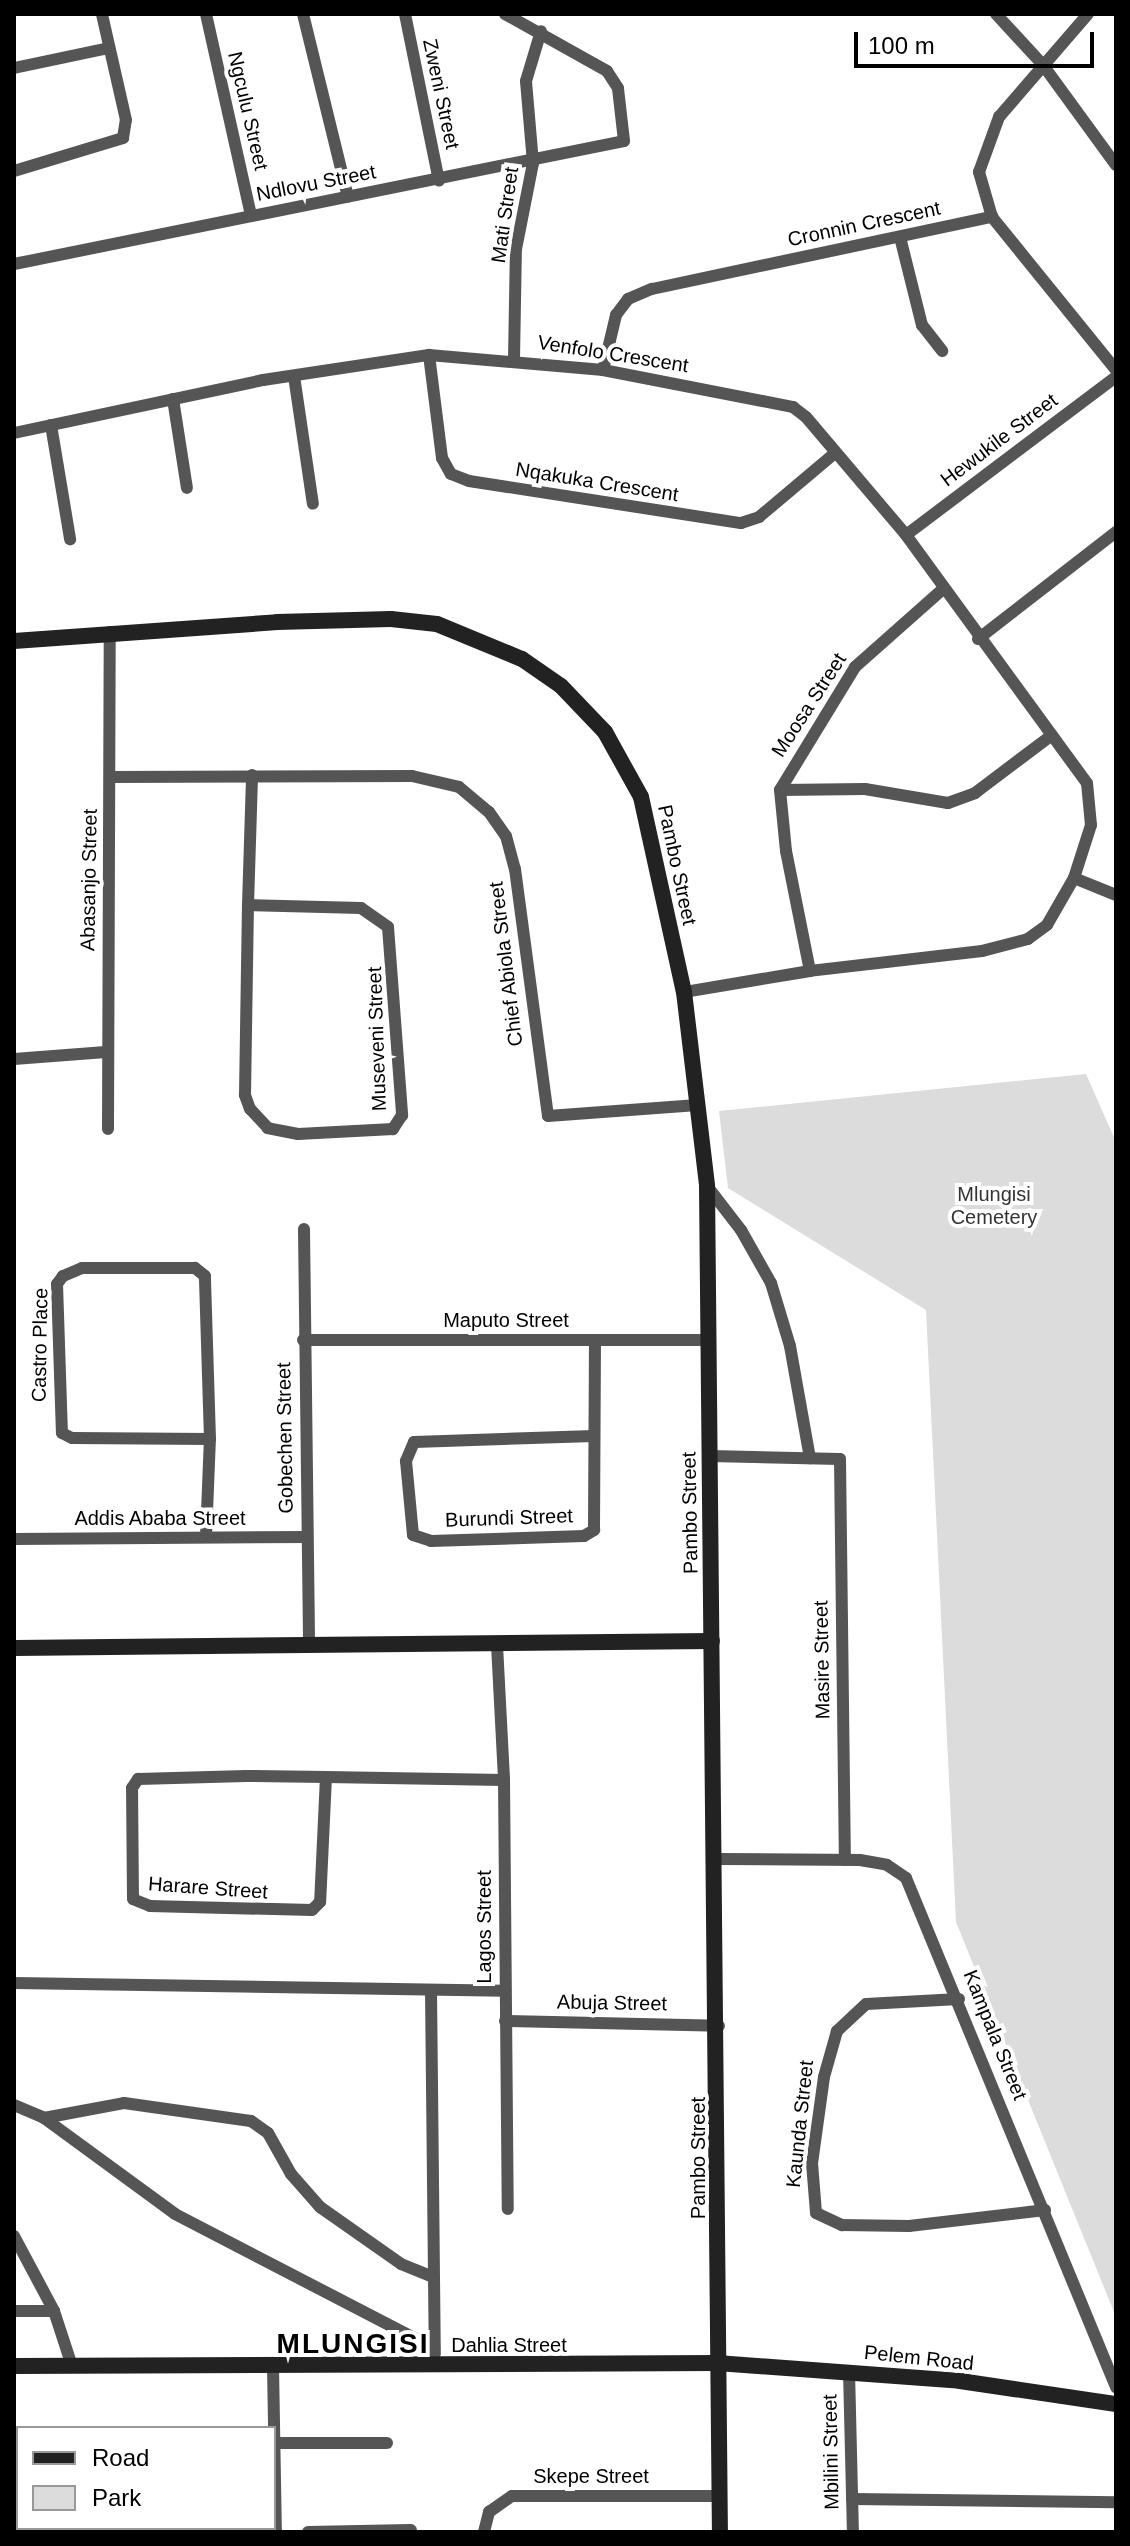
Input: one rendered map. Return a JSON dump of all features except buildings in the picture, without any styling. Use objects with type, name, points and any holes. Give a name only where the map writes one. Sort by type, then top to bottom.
[{"type":"street","points":[[14,171],[116,144],[126,131],[102,14]]},
{"type":"street","name":"Ngculu Street","points":[[206,14],[251,216]]},
{"type":"street","points":[[303,14],[348,197]]},
{"type":"street","name":"Zweni Street","points":[[405,14],[439,181]]},
{"type":"street","points":[[505,14],[541,31]]},
{"type":"street","points":[[996,14],[1043,65],[1116,165]]},
{"type":"street","points":[[1088,14],[999,117],[980,157],[992,217],[1116,370]]},
{"type":"street","name":"Ndlovu Street","points":[[14,264],[533,163],[624,141],[627,132],[613,79],[594,60],[541,31]]},
{"type":"street","name":"Mati Street","points":[[514,359],[516,249],[533,163],[526,81],[541,31]]},
{"type":"street","points":[[14,68],[109,48]]},
{"type":"street","name":"Cronnin Crescent","points":[[603,370],[616,315],[628,299],[652,289],[992,217]]},
{"type":"street","points":[[900,237],[922,325],[942,351]]},
{"type":"street","name":"Venfolo Crescent","points":[[14,433],[294,376],[429,355],[514,359],[603,370],[793,407],[906,535],[978,639],[1052,735],[1091,793],[1091,825],[1074,878],[1047,925],[1015,944],[810,971],[684,992]]},
{"type":"street","name":"Nqakuka Crescent","points":[[429,355],[442,458],[451,474],[469,481],[741,523],[759,517],[835,453]]},
{"type":"street","points":[[294,376],[313,504]]},
{"type":"street","name":"Hewukile Street","points":[[906,535],[1116,377]]},
{"type":"street","points":[[173,399],[187,488]]},
{"type":"street","points":[[51,425],[70,539]]},
{"type":"street","points":[[978,639],[1116,532]]},
{"type":"street","name":"Moosa Street","points":[[810,971],[786,851],[780,790],[855,667],[943,589]]},
{"type":"street","name":"Pambo Street","points":[[14,641],[110,632],[391,619],[437,624],[477,637],[542,671],[588,711],[633,776],[649,817],[684,992],[707,1186],[712,1641],[718,1859],[717,2363],[720,2532]]},
{"type":"street","name":"Abasanjo Street","points":[[108,1129],[110,632]]},
{"type":"street","points":[[780,790],[865,789],[948,803],[975,793],[1052,735]]},
{"type":"street","name":"Museveni Street","points":[[248,905],[361,908],[388,927],[402,1115],[393,1129],[290,1133],[268,1128],[250,1109],[245,1095],[248,905],[252,775]]},
{"type":"street","name":"Chief Abiola Street","points":[[111,777],[412,776],[459,787],[476,797],[506,836],[515,869],[548,1116],[698,1105]]},
{"type":"street","points":[[1074,878],[1116,895]]},
{"type":"street","points":[[14,1059],[106,1052]]},
{"type":"street","points":[[707,1186],[741,1230],[771,1283],[790,1346],[810,1458],[710,1456]]},
{"type":"street","name":"Gobechen Street","points":[[304,1229],[309,1646]]},
{"type":"street","name":"Castro Place","points":[[206,1537],[210,1439],[201,1271],[82,1268],[63,1276],[57,1284],[62,1433],[72,1438],[210,1439]]},
{"type":"street","name":"Maputo Street","points":[[303,1340],[709,1340]]},
{"type":"street","name":"Burundi Street","points":[[594,1436],[414,1442],[406,1461],[413,1535],[431,1541],[590,1534],[597,1522],[595,1340]]},
{"type":"street","name":"Masire Street","points":[[810,1458],[840,1459],[845,1860]]},
{"type":"street","name":"Addis Ababa Street","points":[[14,1539],[307,1537]]},
{"type":"street","points":[[14,1648],[712,1641]]},
{"type":"street","name":"Lagos Street","points":[[497,1645],[504,1780],[508,2209]]},
{"type":"street","name":"Harare Street","points":[[326,1777],[320,1902],[312,1910],[150,1906],[133,1899],[132,1788],[138,1779],[326,1777],[504,1780]]},
{"type":"street","name":"Kampala Street","points":[[718,1859],[845,1860],[887,1865],[906,1878],[959,1999],[1116,2387]]},
{"type":"street","points":[[14,1983],[504,1991]]},
{"type":"street","points":[[431,1990],[435,2356]]},
{"type":"street","name":"Kaunda Street","points":[[959,1999],[872,2002],[853,2011],[837,2031],[824,2077],[812,2163],[816,2213],[842,2225],[909,2226],[1045,2210]]},
{"type":"street","name":"Abuja Street","points":[[505,2021],[719,2026]]},
{"type":"street","points":[[44,2118],[124,2103],[251,2121],[268,2133],[291,2174],[320,2207],[401,2264],[433,2277]]},
{"type":"street","points":[[14,2105],[44,2118],[175,2214],[435,2356]]},
{"type":"street","points":[[14,2236],[54,2311],[72,2366]]},
{"type":"street","points":[[14,2311],[54,2311]]},
{"type":"street","name":"Dahlia Street","points":[[14,2366],[273,2366],[435,2356],[717,2363]]},
{"type":"street","name":"Pelem Road","points":[[717,2363],[849,2371],[1116,2404]]},
{"type":"street","points":[[273,2366],[274,2426]]},
{"type":"street","name":"Mbilini Street","points":[[849,2371],[853,2532]]},
{"type":"street","points":[[276,2443],[387,2443]]},
{"type":"street","name":"Skepe Street","points":[[484,2532],[489,2512],[512,2496],[719,2496]]},
{"type":"street","points":[[852,2499],[1116,2502]]},
{"type":"street","points":[[308,2532],[411,2530]]},
{"type":"street","points":[[116,2531],[223,2532]]},
{"type":"green space","name":"Mlungisi Cemetery","points":[[1086,1074],[1116,1142],[1116,2317],[956,1922],[926,1310],[728,1188],[719,1111]]},
{"type":"district","name":"MLUNGISI","points":[[353,2344]]}]
